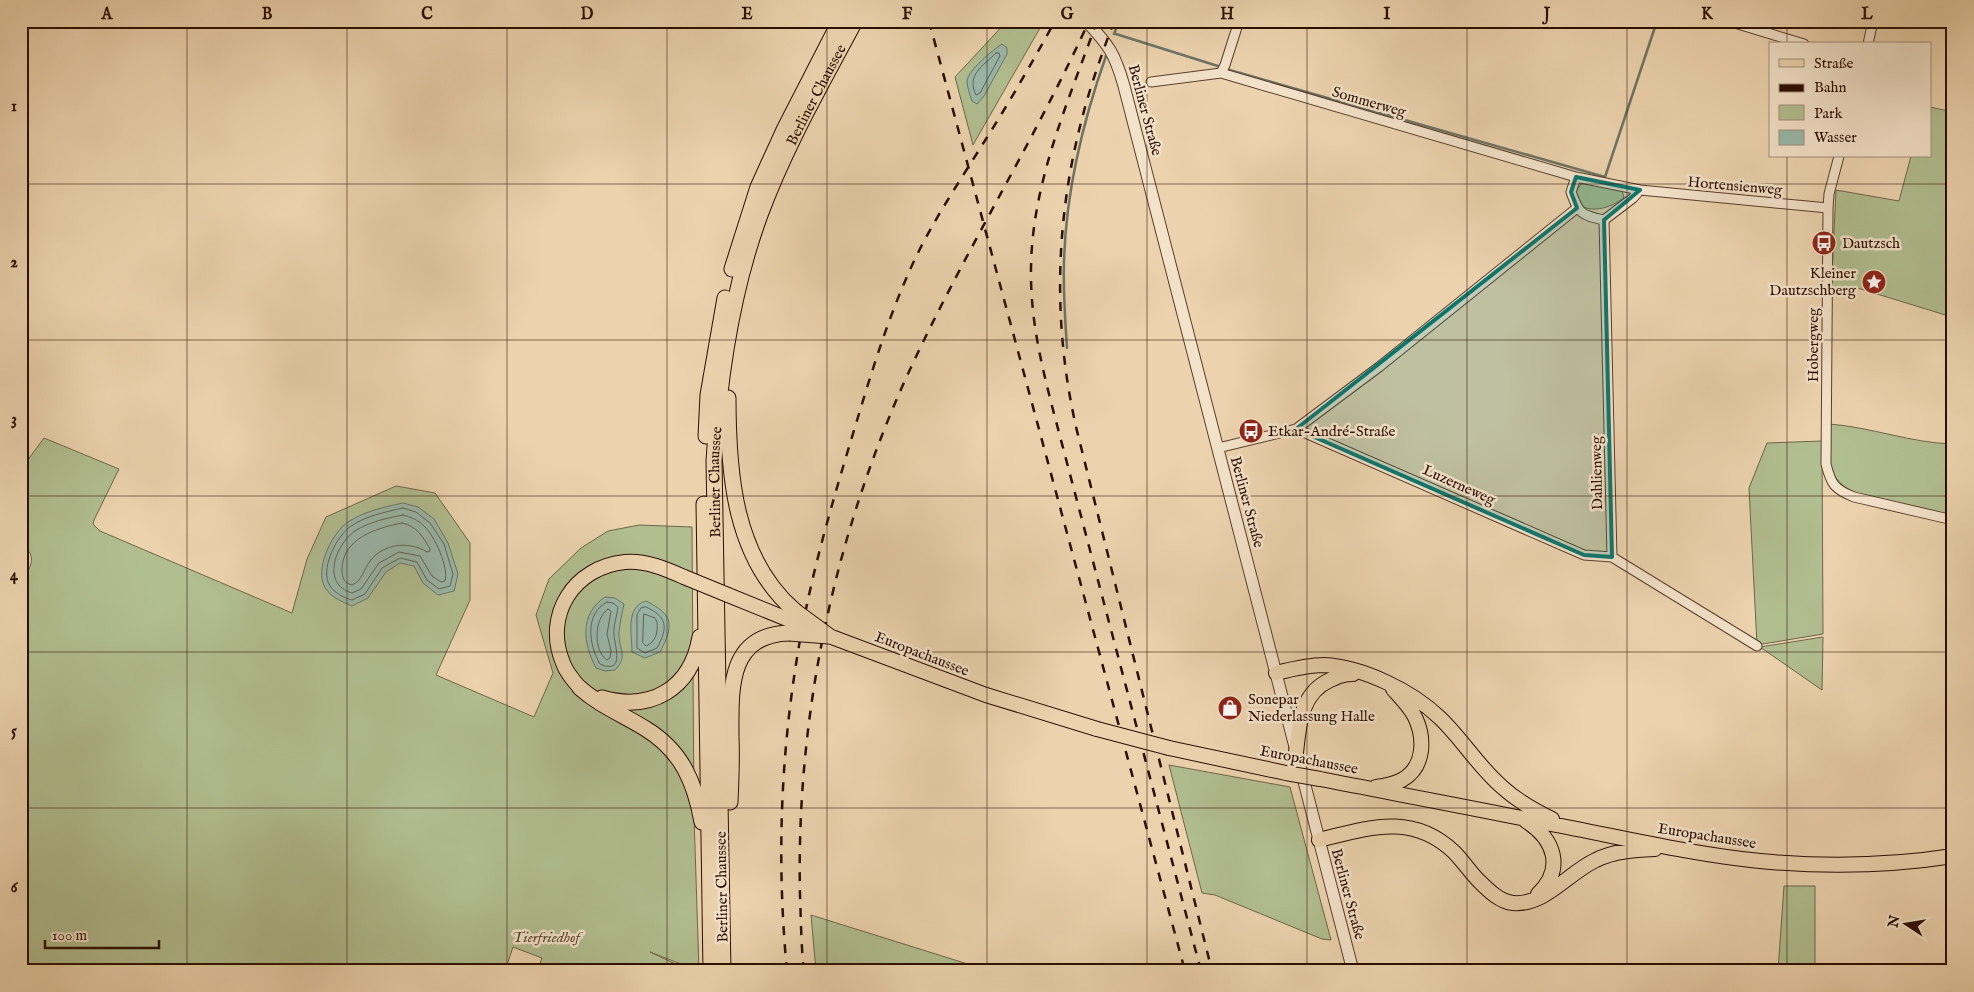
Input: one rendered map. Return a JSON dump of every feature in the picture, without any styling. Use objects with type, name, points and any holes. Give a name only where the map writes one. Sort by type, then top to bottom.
[{"type":"highway","name":"Berliner Chaussee","points":[[711,971],[704,484],[708,395],[725,296],[739,244],[758,187],[784,130],[840,21]]},
{"type":"highway","name":"Berliner Chaussee","points":[[723,971],[714,461],[719,396],[728,339],[742,274],[769,191],[794,136],[855,21]]},
{"type":"highway","points":[[728,339],[730,466],[738,513],[752,556],[783,600],[792,622],[829,636]]},
{"type":"highway","points":[[580,688],[598,698],[619,703],[642,702],[663,695],[678,684],[688,672],[696,655],[705,601]]},
{"type":"highway","points":[[792,622],[829,636]]},
{"type":"highway","points":[[722,890],[730,816],[732,680],[738,663],[746,651],[758,640],[775,634],[792,622]]},
{"type":"highway","points":[[580,688],[593,699],[647,729],[670,748],[686,769],[697,795],[710,873]]},
{"type":"main road","points":[[580,688],[570,677],[563,663],[558,646],[556,628],[560,611],[568,594],[579,581],[592,571],[606,565],[626,562],[662,568],[792,622]]},
{"type":"main road","name":"Europachaussee","points":[[829,636],[986,696],[1097,729],[1169,748],[1320,779],[1674,848],[1759,860],[1822,864],[1876,863],[1953,856]]},
{"type":"main road","points":[[1276,673],[1306,666],[1325,665],[1370,675],[1404,691],[1439,717],[1500,786],[1530,808],[1568,827]]},
{"type":"main road","points":[[1296,753],[1299,723],[1304,706],[1316,689],[1323,683],[1343,674],[1370,675]]},
{"type":"main road","points":[[1366,788],[1402,780],[1412,772],[1418,762],[1422,749],[1420,732],[1414,716],[1390,685]]},
{"type":"main road","points":[[1521,818],[1543,835],[1552,850],[1553,856],[1549,880],[1527,902]]},
{"type":"main road","points":[[1319,840],[1377,826],[1397,826],[1416,829],[1438,840],[1454,852],[1486,889],[1512,903],[1527,902],[1544,894],[1596,860],[1622,852],[1674,848]]},
{"type":"street","name":"Berliner Straße","points":[[1086,21],[1113,52],[1120,72],[1353,971]]},
{"type":"street","points":[[1223,69],[1238,21]]},
{"type":"street","points":[[1728,21],[1797,42]]},
{"type":"street","points":[[1868,42],[1873,21]]},
{"type":"street","name":"Sommerweg","points":[[1152,82],[1223,69],[1576,177],[1640,190]]},
{"type":"street","name":"Hobergweg","points":[[1838,158],[1829,194],[1828,208],[1826,464],[1830,481],[1840,491],[1854,497],[1953,520]]},
{"type":"street","points":[[1576,177],[1571,192],[1577,208],[1587,216],[1604,220],[1633,198],[1640,190]]},
{"type":"street","name":"Hortensienweg","points":[[1640,190],[1828,208]]},
{"type":"street","points":[[1218,448],[1296,429],[1379,367],[1577,208]]},
{"type":"street","name":"Dahlienweg","points":[[1604,220],[1612,557]]},
{"type":"street","name":"Luzerneweg","points":[[1296,429],[1584,555],[1612,557]]},
{"type":"street","points":[[1612,557],[1757,646]]},
{"type":"highlighted area","points":[[1576,177],[1640,190],[1604,220],[1612,557],[1584,555],[1296,429],[1577,208],[1571,192]]},
{"type":"green space","points":[[1007,21],[1044,21],[973,145],[955,77]]},
{"type":"green space","points":[[1932,107],[1953,112],[1952,317],[1851,286],[1831,295],[1836,190],[1899,201],[1910,158],[1932,158]]},
{"type":"green space","points":[[1586,183],[1622,191],[1624,197],[1603,208],[1590,209],[1584,207],[1580,204],[1575,193],[1581,184]]},
{"type":"green space","points":[[1829,424],[1860,428],[1922,441],[1953,444],[1953,516],[1859,495],[1848,489],[1834,475],[1831,466],[1829,457]]},
{"type":"green space","name":"Tierfriedhof","points":[[44,438],[119,469],[94,520],[93,524],[100,531],[292,613],[307,559],[326,517],[396,486],[435,493],[470,543],[470,600],[436,675],[534,717],[553,673],[536,615],[549,579],[581,548],[608,531],[639,525],[692,527],[694,816],[699,971],[650,952],[680,966],[678,971],[537,971],[542,958],[513,947],[505,971],[451,971],[440,967],[438,971],[21,971],[21,583],[30,568],[31,558],[27,550],[21,546],[21,469]]},
{"type":"green space","points":[[1822,441],[1823,634],[1757,645],[1749,488],[1767,443]]},
{"type":"green space","points":[[1823,637],[1822,690],[1760,647]]},
{"type":"green space","points":[[1169,765],[1290,787],[1331,940],[1322,939],[1215,895],[1202,893]]},
{"type":"green space","points":[[1784,886],[1815,886],[1815,971],[1778,971]]},
{"type":"green space","points":[[811,915],[990,971],[816,971]]},
{"type":"water","points":[[1002,44],[1007,48],[1007,54],[984,96],[977,104],[972,101],[967,83],[968,76]]},
{"type":"water","points":[[403,503],[418,507],[434,519],[448,543],[458,574],[454,591],[438,595],[423,583],[414,566],[400,563],[386,572],[368,598],[352,606],[331,595],[323,583],[322,567],[324,558],[337,533],[348,522],[361,515]]},
{"type":"water","points":[[605,597],[615,598],[624,604],[619,632],[622,652],[621,660],[615,670],[605,671],[596,668],[588,649],[586,630],[591,612]]},
{"type":"water","points":[[646,601],[662,611],[669,622],[669,628],[665,643],[660,652],[645,658],[632,652],[631,622],[635,609],[639,604]]},
{"type":"waterway","points":[[1114,34],[1119,21]]},
{"type":"waterway","points":[[1226,69],[1605,177],[1657,21]]},
{"type":"waterway","points":[[1116,34],[1221,67]]},
{"type":"waterway","points":[[1067,348],[1064,272],[1068,209],[1083,131],[1106,56]]},
{"type":"railway","points":[[929,21],[1185,971]]},
{"type":"railway","points":[[787,971],[781,854],[784,775],[791,697],[802,631],[819,552],[878,353],[914,261],[939,214],[1004,110],[1055,21]]},
{"type":"railway","points":[[804,971],[800,895],[800,830],[804,765],[823,635],[856,509],[877,447],[902,387],[947,295],[1044,113],[1089,21]]},
{"type":"railway","points":[[1097,21],[1063,114],[1044,177],[1032,242],[1031,292],[1041,358],[1052,406],[1201,971]]},
{"type":"railway","points":[[1114,21],[1084,111],[1067,191],[1060,271],[1063,351],[1077,431],[1212,971]]},
{"type":"place","name":"Dautzsch","points":[[1824,243]]},
{"type":"place","name":"Kleiner Dautzschberg","points":[[1874,282]]},
{"type":"place","name":"Etkar-André-Straße","points":[[1251,431]]},
{"type":"place","name":"Sonepar Niederlassung Halle","points":[[1230,708]]}]
